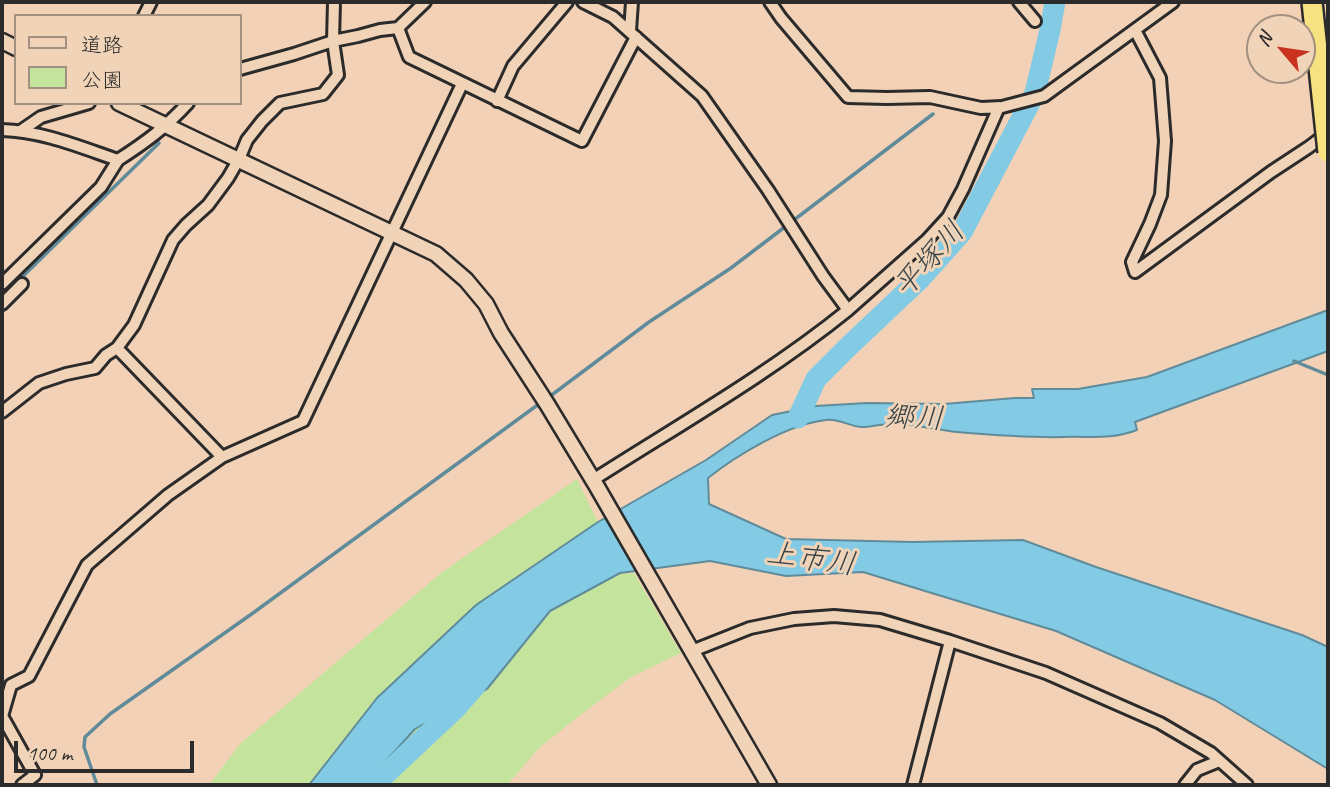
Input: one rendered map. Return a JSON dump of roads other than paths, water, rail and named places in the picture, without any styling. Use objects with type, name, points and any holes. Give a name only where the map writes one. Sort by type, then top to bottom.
[{"type":"highway","points":[[1312,2],[1328,152]]},
{"type":"street","points":[[2,412],[39,383],[94,368],[117,348],[134,325],[173,240],[208,205],[228,178],[247,140],[262,121],[281,103],[323,94],[338,75],[333,41],[334,2]]},
{"type":"street","points":[[242,68],[333,41],[398,28],[425,2]]},
{"type":"street","points":[[498,101],[513,66],[567,2]]},
{"type":"street","points":[[583,2],[613,17],[702,96],[848,310]]},
{"type":"street","points":[[398,28],[409,57],[582,141],[633,34],[632,2]]},
{"type":"street","points":[[770,2],[848,97],[930,97],[981,108],[1002,107],[1044,96],[1173,2]]},
{"type":"street","points":[[1019,2],[1035,21]]},
{"type":"street","points":[[1135,30],[1160,78],[1165,141],[1161,195],[1132,262],[1135,272],[1328,132]]},
{"type":"street","points":[[22,785],[35,775],[2,716],[11,685],[29,676],[87,565],[168,495],[222,457],[303,421],[462,83]]},
{"type":"street","points":[[22,130],[41,117],[82,105]]},
{"type":"street","points":[[123,105],[436,254],[466,280],[486,304],[500,332],[594,482],[769,785]]},
{"type":"street","points":[[2,284],[105,190],[118,160],[140,147],[166,126],[186,105]]},
{"type":"street","points":[[594,482],[819,334],[927,240],[948,217],[1002,107]]},
{"type":"street","points":[[2,130],[22,130],[51,137],[118,160]]},
{"type":"street","points":[[2,304],[22,284]]},
{"type":"street","points":[[117,348],[222,457]]},
{"type":"street","points":[[690,647],[750,628],[794,619],[834,616],[880,620],[950,640],[1046,674],[1160,723],[1211,753],[1247,785]]},
{"type":"street","points":[[913,785],[950,640]]},
{"type":"street","points":[[1185,785],[1197,770],[1219,761]]},
{"type":"water","name":"郷川","points":[[1328,310],[1328,351],[1135,422],[1137,430],[1127,433],[1100,437],[1024,437],[957,432],[902,424],[862,427],[826,420],[780,434],[733,460],[708,478],[709,504],[786,539],[912,542],[1023,540],[1302,635],[1328,647],[1328,769],[1215,700],[1056,631],[863,572],[786,576],[710,561],[620,573],[550,611],[487,689],[415,729],[364,785],[309,785],[377,698],[476,605],[598,522],[706,460],[772,415],[816,406],[867,403],[944,404],[1034,398],[1032,389],[1078,389],[1147,377]]},
{"type":"waterway","name":"平塚川","points":[[798,418],[816,379],[921,278],[962,232],[1035,93],[1055,2]]},
{"type":"waterway","points":[[549,397],[649,322],[731,268],[933,114]]},
{"type":"waterway","points":[[18,281],[159,143]]},
{"type":"waterway","points":[[1294,361],[1328,375]]},
{"type":"waterway","points":[[97,785],[84,747],[85,737],[110,714],[543,401]]},
{"type":"waterway","name":"上市川","points":[[374,785],[456,708],[476,685]]}]
